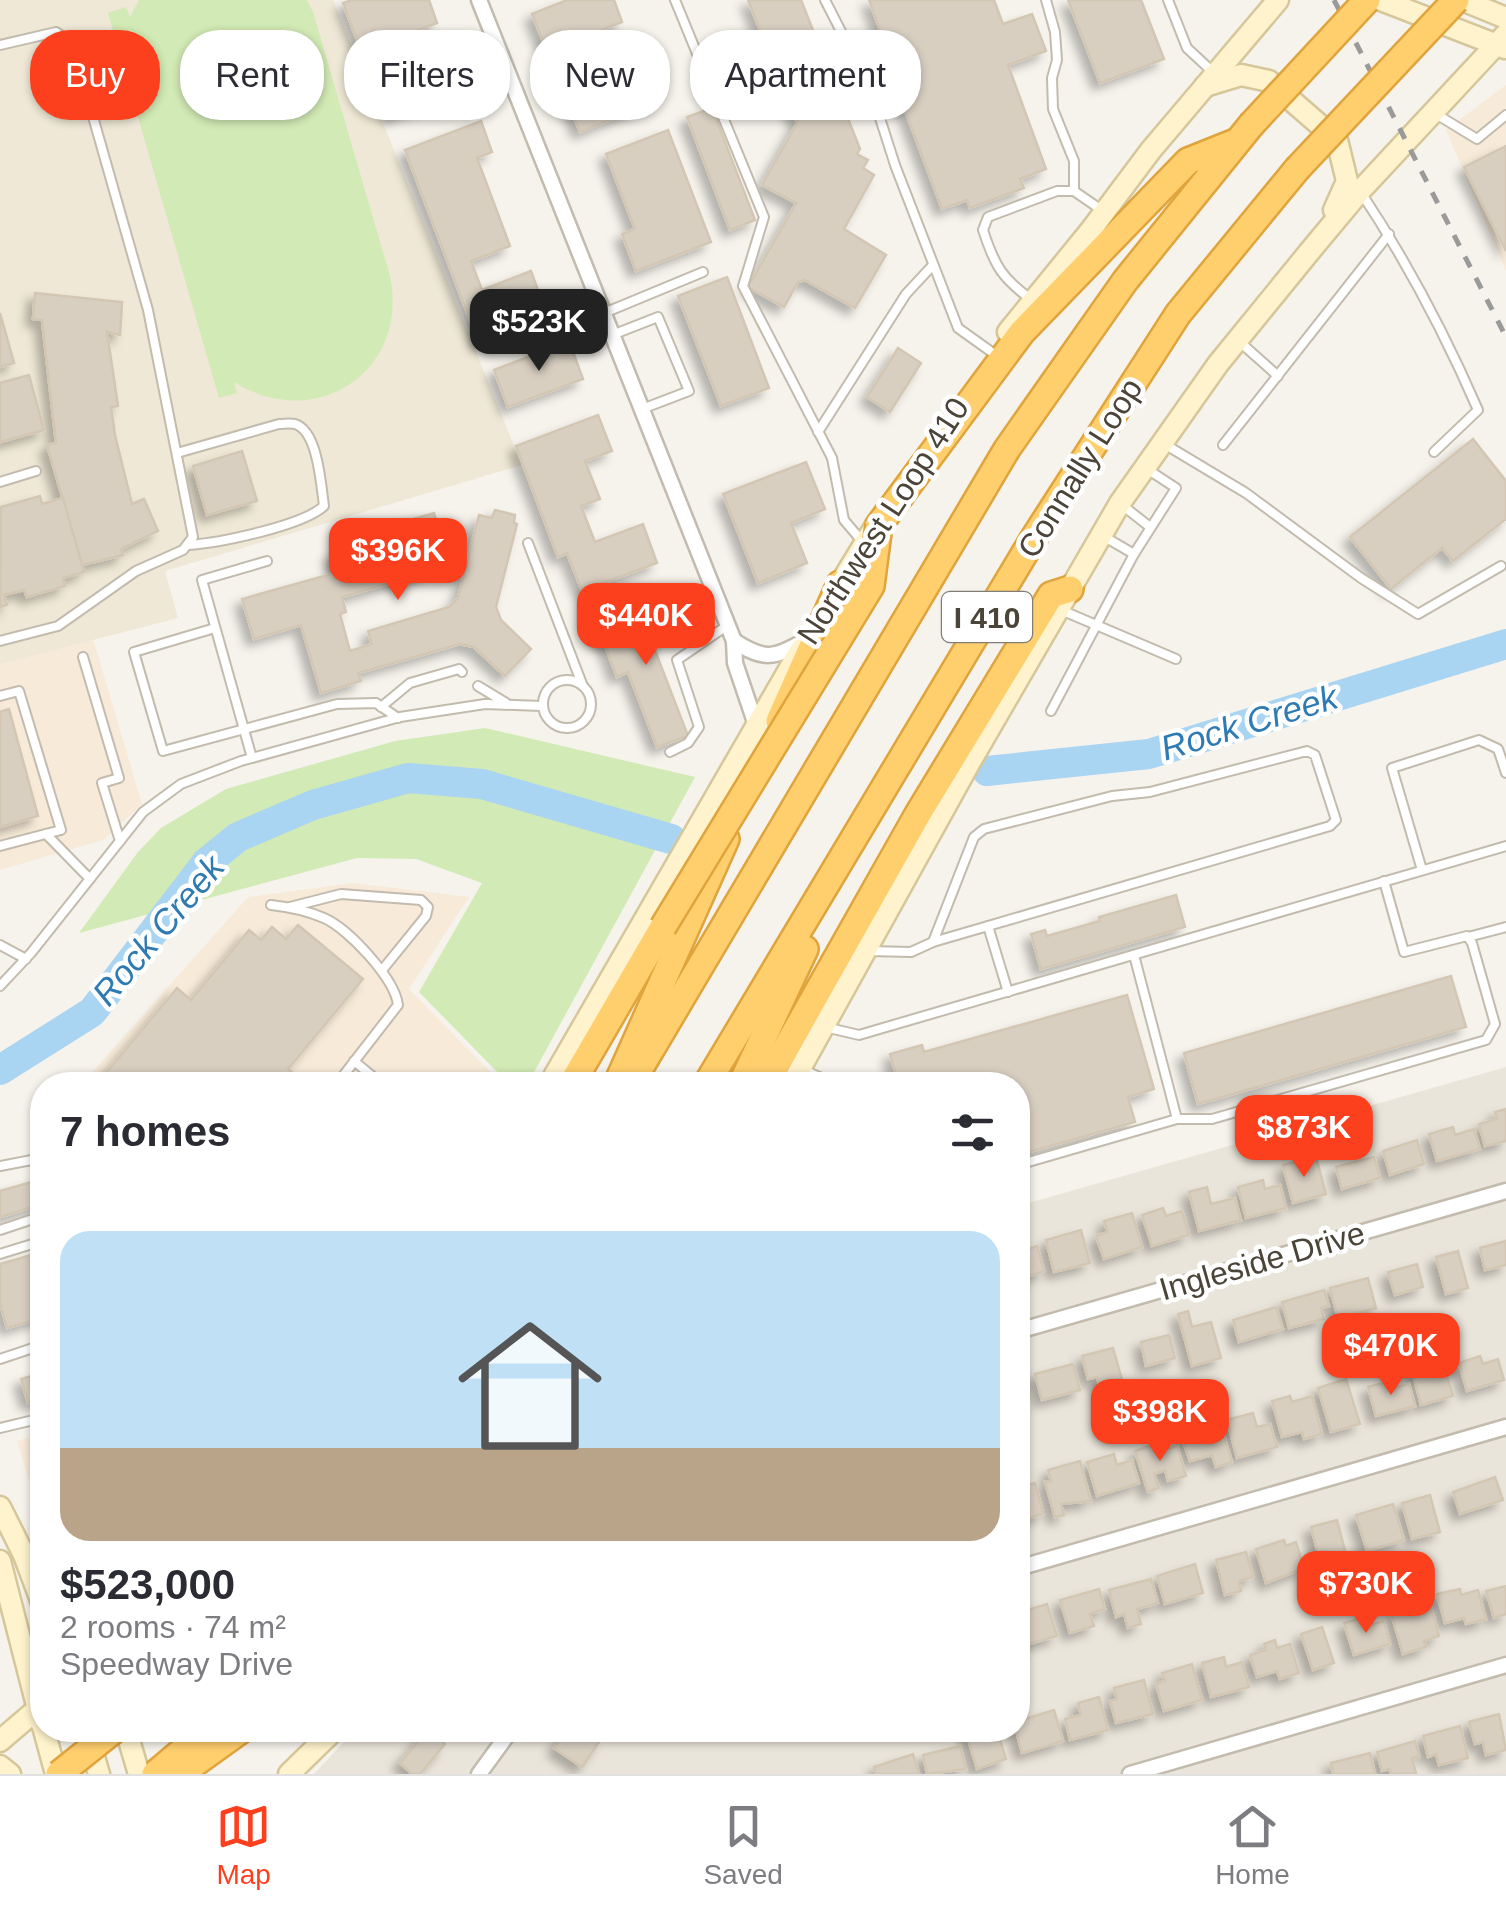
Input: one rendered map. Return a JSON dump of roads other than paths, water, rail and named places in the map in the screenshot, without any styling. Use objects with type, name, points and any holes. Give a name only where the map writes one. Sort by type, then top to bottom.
[{"type":"highway","name":"Connally Loop","points":[[638,1072],[1007,449],[1125,281],[1242,134],[1367,0]]},
{"type":"highway","name":"Connally Loop","points":[[714,1072],[1035,536],[1178,314],[1297,169],[1459,0]]},
{"type":"highway","points":[[578,1072],[871,586],[872,535],[1022,332],[1188,162],[1242,134]]},
{"type":"highway","points":[[622,1072],[840,584]]},
{"type":"highway","points":[[772,1072],[918,814],[1051,594],[1064,599]]},
{"type":"highway","points":[[748,1072],[859,832]]},
{"type":"highway","points":[[57,1774],[98,1742]]},
{"type":"highway","points":[[158,1773],[193,1742]]},
{"type":"highway","points":[[158,1773],[218,1742]]},
{"type":"main road","points":[[799,1072],[1120,503],[1237,340],[1310,251],[1360,191],[1502,42],[1381,0]]},
{"type":"main road","points":[[1459,0],[1506,18]]},
{"type":"main road","name":"Northwest Loop 410","points":[[556,1072],[805,641],[993,354],[1273,3]]},
{"type":"main road","points":[[1209,80],[1241,75],[1269,82],[1337,140],[1347,181],[1310,251]]},
{"type":"main road","points":[[0,1508],[30,1574]]},
{"type":"main road","points":[[0,1563],[6,1610],[30,1681]]},
{"type":"main road","points":[[0,1741],[30,1724]]},
{"type":"main road","points":[[49,1742],[57,1774]]},
{"type":"main road","points":[[89,1742],[98,1774]]},
{"type":"main road","points":[[135,1742],[158,1773]]},
{"type":"main road","points":[[289,1774],[322,1742]]},
{"type":"main road","points":[[0,1766],[10,1774]]},
{"type":"street","points":[[479,0],[734,641],[735,663],[756,725]]},
{"type":"street","points":[[734,641],[766,657],[805,641]]},
{"type":"street","name":"Ingleside Drive","points":[[1030,1329],[1506,1191]]},
{"type":"street","points":[[1030,1565],[1506,1427]]},
{"type":"street","points":[[1130,1774],[1506,1665]]},
{"type":"street","points":[[478,1774],[503,1742]]},
{"type":"lane","points":[[675,0],[764,217],[742,286],[832,458],[844,520],[872,535]]},
{"type":"lane","points":[[824,0],[871,90],[958,328],[993,354]]},
{"type":"lane","points":[[1046,0],[1055,32],[1054,109],[1074,161],[1074,190]]},
{"type":"lane","points":[[1168,0],[1187,48],[1209,80]]},
{"type":"lane","points":[[0,46],[56,32],[72,43],[148,310],[194,536],[187,545],[136,572],[58,626],[0,642]]},
{"type":"lane","points":[[1433,112],[1477,138],[1506,116]]},
{"type":"lane","points":[[1033,301],[1006,281],[995,266],[982,230],[988,217],[1074,190],[1104,212]]},
{"type":"lane","points":[[1360,191],[1389,234],[1453,352],[1478,410],[1434,452]]},
{"type":"lane","points":[[1223,445],[1389,234]]},
{"type":"lane","points":[[818,432],[906,294],[933,264]]},
{"type":"lane","points":[[604,313],[704,272]]},
{"type":"lane","points":[[612,335],[658,317],[689,390],[642,409]]},
{"type":"lane","points":[[1237,340],[1278,376]]},
{"type":"lane","points":[[177,453],[279,424],[295,424],[306,431],[314,445],[324,506],[314,515],[212,544],[187,545]]},
{"type":"lane","points":[[1162,442],[1246,493],[1418,614],[1501,566]]},
{"type":"lane","points":[[1051,711],[1134,554],[1176,488],[1144,468]]},
{"type":"lane","points":[[0,482],[36,471]]},
{"type":"lane","points":[[1120,503],[1150,526]]},
{"type":"lane","points":[[1101,535],[1134,554]]},
{"type":"lane","points":[[528,543],[591,706],[578,725],[555,725],[542,706],[551,684],[566,679],[582,684]]},
{"type":"lane","points":[[252,758],[202,580],[268,560]]},
{"type":"lane","points":[[1064,599],[1095,624],[1176,660]]},
{"type":"lane","points":[[670,752],[688,743],[699,727],[677,660],[728,626]]},
{"type":"lane","points":[[216,628],[134,652],[163,751],[336,704],[376,704],[398,718]]},
{"type":"lane","points":[[84,657],[120,778],[102,783],[120,841]]},
{"type":"lane","points":[[382,707],[410,683],[459,669],[462,672]]},
{"type":"lane","points":[[478,686],[510,705]]},
{"type":"lane","points":[[0,696],[19,692],[61,830],[0,846]]},
{"type":"lane","points":[[0,986],[143,812],[181,784],[252,758],[398,718],[485,704],[542,706]]},
{"type":"lane","points":[[1422,870],[1392,768],[1480,740],[1498,749],[1506,773]]},
{"type":"lane","points":[[866,951],[911,952],[933,942],[1330,826],[1336,820],[1316,755],[1307,751],[1150,792],[1112,796],[984,829],[974,837],[933,942]]},
{"type":"lane","points":[[46,834],[90,880]]},
{"type":"lane","points":[[825,1027],[859,1035],[1506,846]]},
{"type":"lane","points":[[1384,882],[1404,952],[1506,927]]},
{"type":"lane","points":[[289,907],[341,894],[421,900],[428,908],[426,916],[383,970]]},
{"type":"lane","points":[[271,906],[289,907],[328,920],[383,970],[396,993],[398,1006],[346,1072]]},
{"type":"lane","points":[[988,926],[1008,992]]},
{"type":"lane","points":[[1030,1162],[1178,1119],[1212,1119],[1486,1040],[1494,1024],[1468,937]]},
{"type":"lane","points":[[0,946],[26,959]]},
{"type":"lane","points":[[1134,955],[1178,1119]]},
{"type":"lane","points":[[354,1062],[366,1072]]},
{"type":"lane","points":[[0,1166],[30,1160]]},
{"type":"lane","points":[[0,1230],[30,1220]]},
{"type":"lane","points":[[0,1254],[30,1245]]},
{"type":"lane","points":[[0,1360],[30,1350]]},
{"type":"lane","points":[[0,1428],[30,1421]]},
{"type":"waterway","name":"Rock Creek","points":[[987,771],[1149,754],[1506,644]]},
{"type":"waterway","name":"Rock Creek","points":[[0,1070],[92,1012],[206,863],[238,837],[313,805],[408,778],[482,784],[671,839]]},
{"type":"railway","points":[[1334,0],[1506,337]]}]
